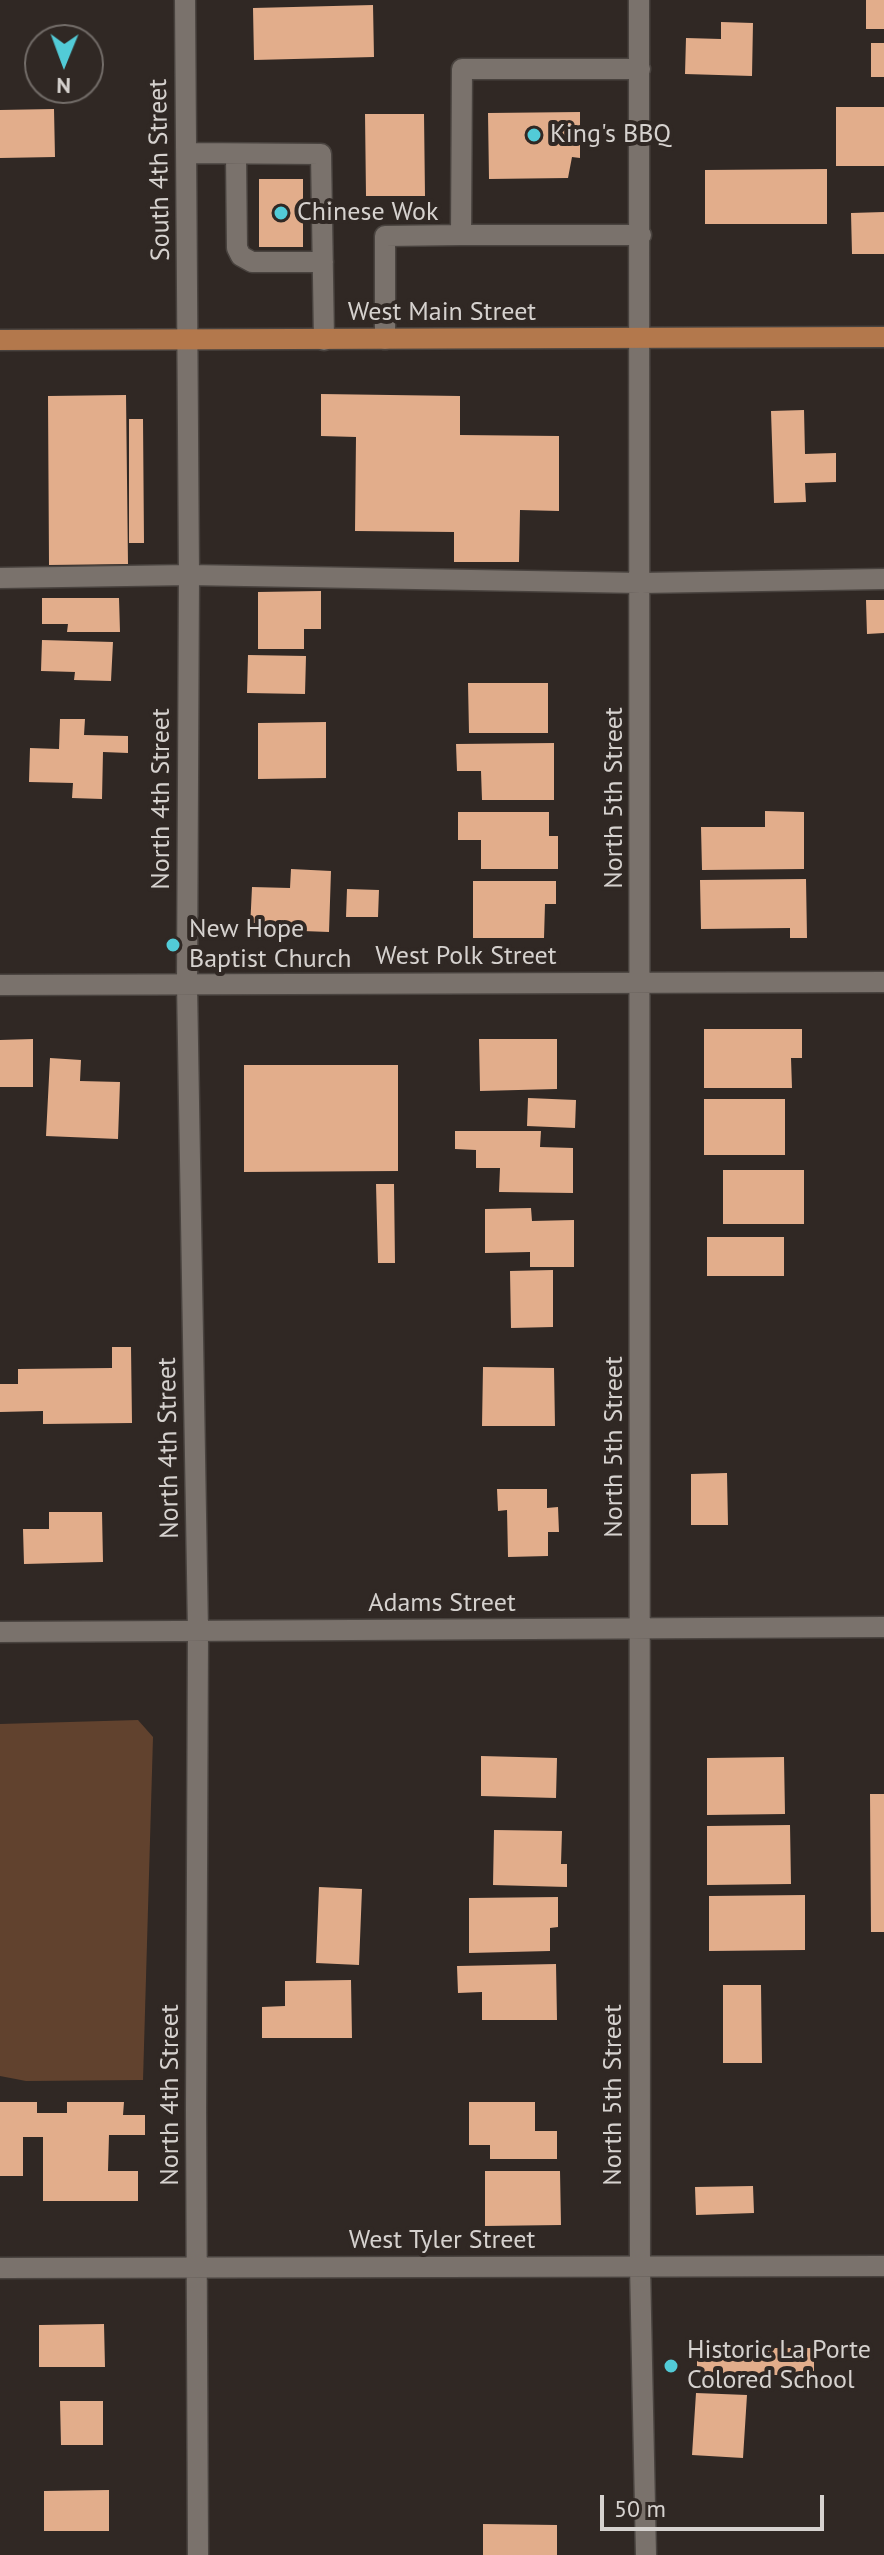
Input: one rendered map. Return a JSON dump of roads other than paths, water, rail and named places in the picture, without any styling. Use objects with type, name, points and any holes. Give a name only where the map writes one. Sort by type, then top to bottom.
[{"type":"main road","name":"West Main Street","points":[[0,340],[884,337]]},
{"type":"street","name":"South 4th Street","points":[[185,0],[188,340]]},
{"type":"street","name":"North 5th Street","points":[[639,0],[640,2266],[646,2555]]},
{"type":"street","points":[[461,235],[462,69],[640,69]]},
{"type":"street","points":[[188,153],[321,154],[324,340]]},
{"type":"street","points":[[236,155],[237,248],[241,256],[252,262],[323,262]]},
{"type":"street","points":[[385,339],[385,236],[641,235]]},
{"type":"street","name":"North 4th Street","points":[[188,340],[187,984],[198,1632],[198,2555]]},
{"type":"street","points":[[0,578],[189,575],[641,583],[884,579]]},
{"type":"street","name":"West Polk Street","points":[[0,985],[884,982]]},
{"type":"street","name":"Adams Street","points":[[0,1632],[884,1627]]},
{"type":"street","name":"West Tyler Street","points":[[0,2268],[884,2266]]},
{"type":"place","name":"King's BBQ","points":[[534,135]]},
{"type":"place","name":"Chinese Wok","points":[[281,213]]},
{"type":"place","name":"New Hope Baptist Church","points":[[173,945]]},
{"type":"place","name":"Historic La Porte Colored School","points":[[671,2366]]}]
